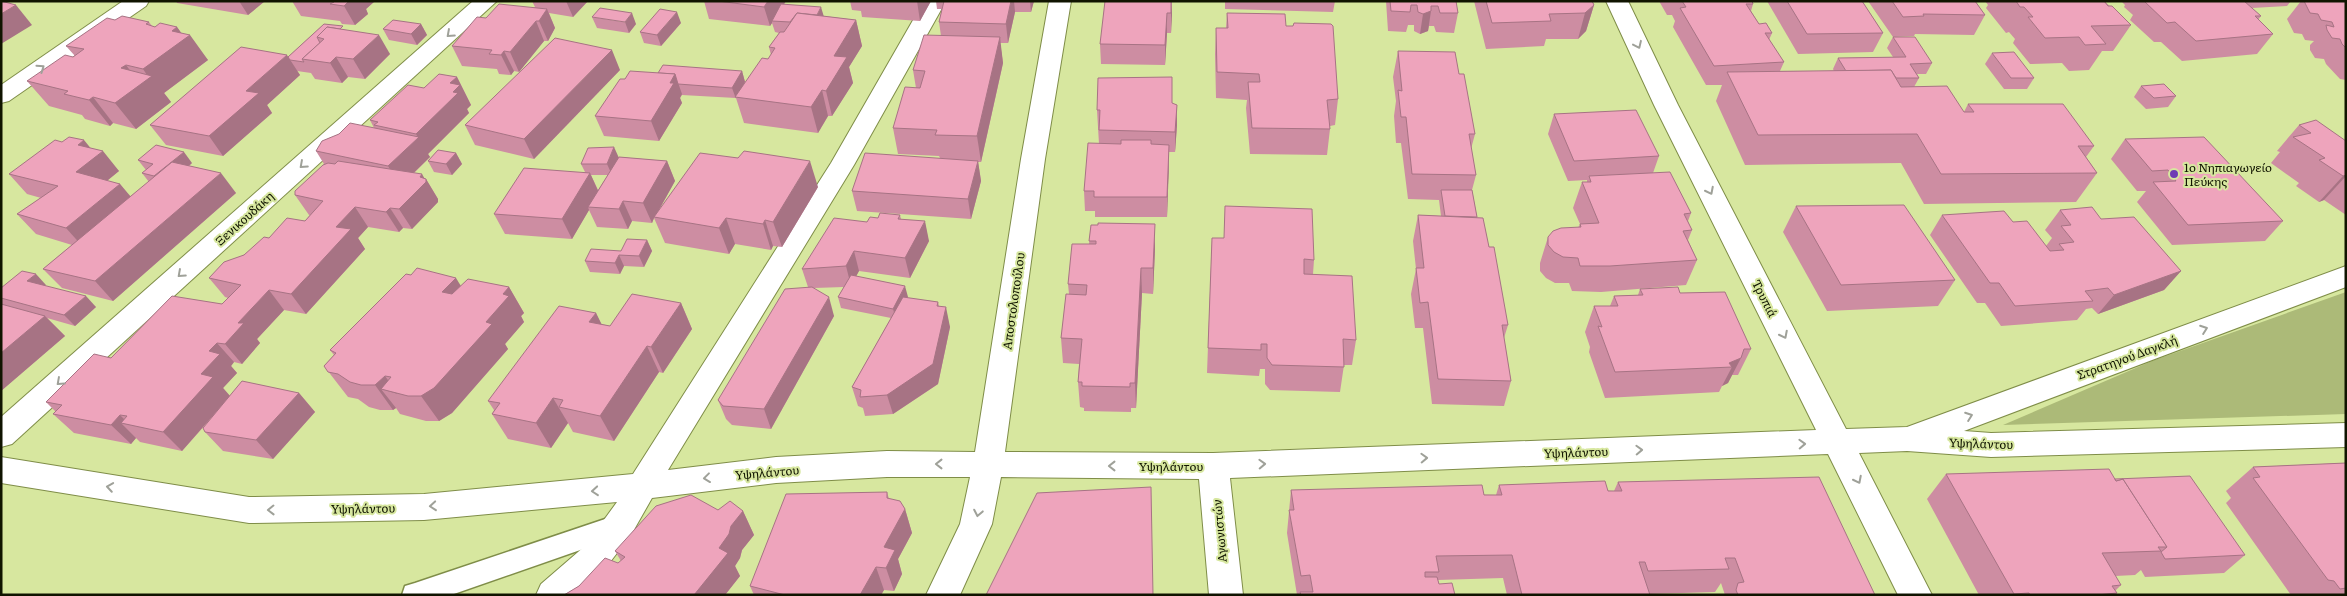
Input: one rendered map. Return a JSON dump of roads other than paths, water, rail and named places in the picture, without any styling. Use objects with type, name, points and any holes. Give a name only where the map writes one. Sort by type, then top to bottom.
[{"type":"street","points":[[1,96],[138,1]]},
{"type":"street","name":"Ξενικουδάκη","points":[[1,435],[486,1]]},
{"type":"street","points":[[553,595],[596,556],[620,524],[666,446],[842,165],[935,1]]},
{"type":"street","name":"Αποστολοπούλου","points":[[943,595],[976,524],[988,465],[1033,159],[1060,1]]},
{"type":"street","name":"Τρυπιά","points":[[1617,1],[1666,106],[1839,442],[1915,595]]},
{"type":"street","name":"Στρατηγού Δαγκλή","points":[[1907,439],[2346,276]]},
{"type":"street","name":"Υψηλάντου","points":[[1,470],[249,510],[424,507],[643,486],[776,470],[887,464],[1213,466],[1907,439],[1991,445],[2346,435]]},
{"type":"street","name":"Αγωνιστών","points":[[1213,466],[1226,595]]},
{"type":"lane","points":[[415,595],[620,524]]},
{"type":"place","name":"1ο Νηπιαγωγείο Πεύκης","points":[[2174,174]]}]
